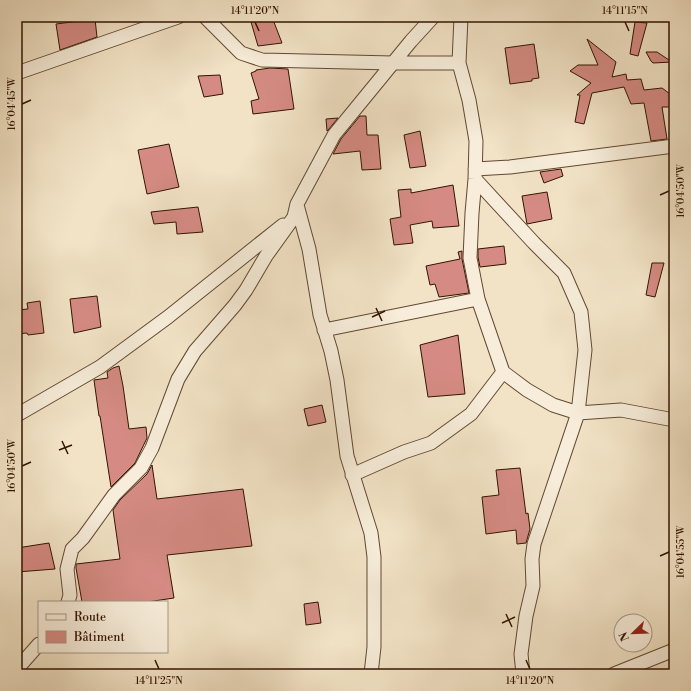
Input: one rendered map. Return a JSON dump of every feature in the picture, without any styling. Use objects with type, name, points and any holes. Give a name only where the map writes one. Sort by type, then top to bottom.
[{"type":"street","points":[[17,73],[178,17]]},
{"type":"street","points":[[205,17],[241,54],[262,60],[393,64],[459,63]]},
{"type":"street","points":[[68,601],[70,596],[67,569],[72,549],[83,538],[114,495],[141,468],[152,448],[178,379],[195,351],[246,290],[295,210],[334,136],[433,17]]},
{"type":"street","points":[[461,17],[459,63],[469,100],[476,141],[470,258],[478,299],[503,372],[527,390],[553,405],[578,413],[621,410],[674,420]]},
{"type":"street","points":[[475,174],[510,167],[674,146]]},
{"type":"street","points":[[475,174],[534,243],[564,273],[580,312],[585,350],[578,413],[534,544],[532,560],[533,586],[526,616],[521,654],[523,674]]},
{"type":"street","points":[[295,210],[309,249],[320,315],[331,351],[337,380],[347,456],[371,533],[374,557],[374,647],[371,674]]},
{"type":"street","points":[[17,416],[100,367],[168,318],[295,210]]},
{"type":"street","points":[[324,330],[478,299]]},
{"type":"street","points":[[352,475],[404,452],[431,443],[470,414],[503,372]]},
{"type":"street","points":[[17,669],[38,645]]},
{"type":"street","points":[[614,674],[674,650]]},
{"type":"building","points":[[272,17],[282,43],[258,46],[251,22]]},
{"type":"building","points":[[95,19],[97,37],[60,50],[56,24]]},
{"type":"building","points":[[635,22],[647,23],[638,56],[630,54]]},
{"type":"building","points":[[587,39],[616,62],[612,77],[626,74],[627,80],[641,79],[644,90],[662,88],[674,97],[674,107],[662,107],[667,139],[651,141],[644,103],[631,104],[624,87],[592,93],[584,124],[575,122],[580,95],[577,95],[591,83],[570,71],[578,65],[598,65]]},
{"type":"building","points":[[534,44],[539,78],[532,79],[532,81],[510,84],[505,48]]},
{"type":"building","points":[[646,52],[657,52],[672,62],[653,63]]},
{"type":"building","points":[[270,68],[288,69],[294,109],[253,114],[251,101],[259,99],[251,73],[256,70]]},
{"type":"building","points":[[220,75],[223,94],[204,97],[198,76]]},
{"type":"building","points":[[360,116],[366,116],[367,135],[378,135],[381,169],[362,170],[360,151],[333,154],[341,139]]},
{"type":"building","points":[[338,118],[328,130],[327,131],[326,119]]},
{"type":"building","points":[[420,131],[426,166],[410,168],[404,135]]},
{"type":"building","points":[[169,144],[179,187],[147,194],[138,150]]},
{"type":"building","points":[[561,169],[563,176],[544,183],[540,172]]},
{"type":"building","points":[[453,185],[459,226],[433,228],[432,221],[410,225],[413,243],[394,245],[390,219],[401,217],[398,190],[411,189],[411,193]]},
{"type":"building","points":[[547,192],[552,219],[527,224],[522,196]]},
{"type":"building","points":[[198,207],[203,232],[177,234],[176,222],[154,224],[151,212]]},
{"type":"building","points":[[504,246],[506,264],[480,267],[478,249]]},
{"type":"building","points":[[462,251],[462,259],[469,293],[439,297],[435,284],[430,285],[426,266],[460,259],[458,252]]},
{"type":"building","points":[[652,263],[664,263],[655,297],[646,295]]},
{"type":"building","points":[[97,296],[101,327],[74,333],[70,299]]},
{"type":"building","points":[[40,301],[44,333],[28,335],[27,333],[17,334],[17,310],[28,309],[27,303]]},
{"type":"building","points":[[458,335],[465,394],[428,397],[420,345]]},
{"type":"building","points":[[119,366],[129,429],[146,427],[147,438],[135,463],[111,487],[94,380],[108,378],[107,372]]},
{"type":"building","points":[[322,405],[326,422],[308,426],[304,409]]},
{"type":"building","points":[[152,465],[157,499],[243,489],[252,546],[167,555],[174,598],[154,601],[82,601],[76,564],[120,559],[113,510],[120,500],[147,474]]},
{"type":"building","points":[[520,468],[526,514],[528,513],[530,529],[526,543],[517,544],[516,530],[486,534],[482,497],[499,495],[496,470]]},
{"type":"building","points":[[49,543],[55,569],[17,572],[17,548]]},
{"type":"building","points":[[318,602],[321,623],[306,625],[304,604]]}]
